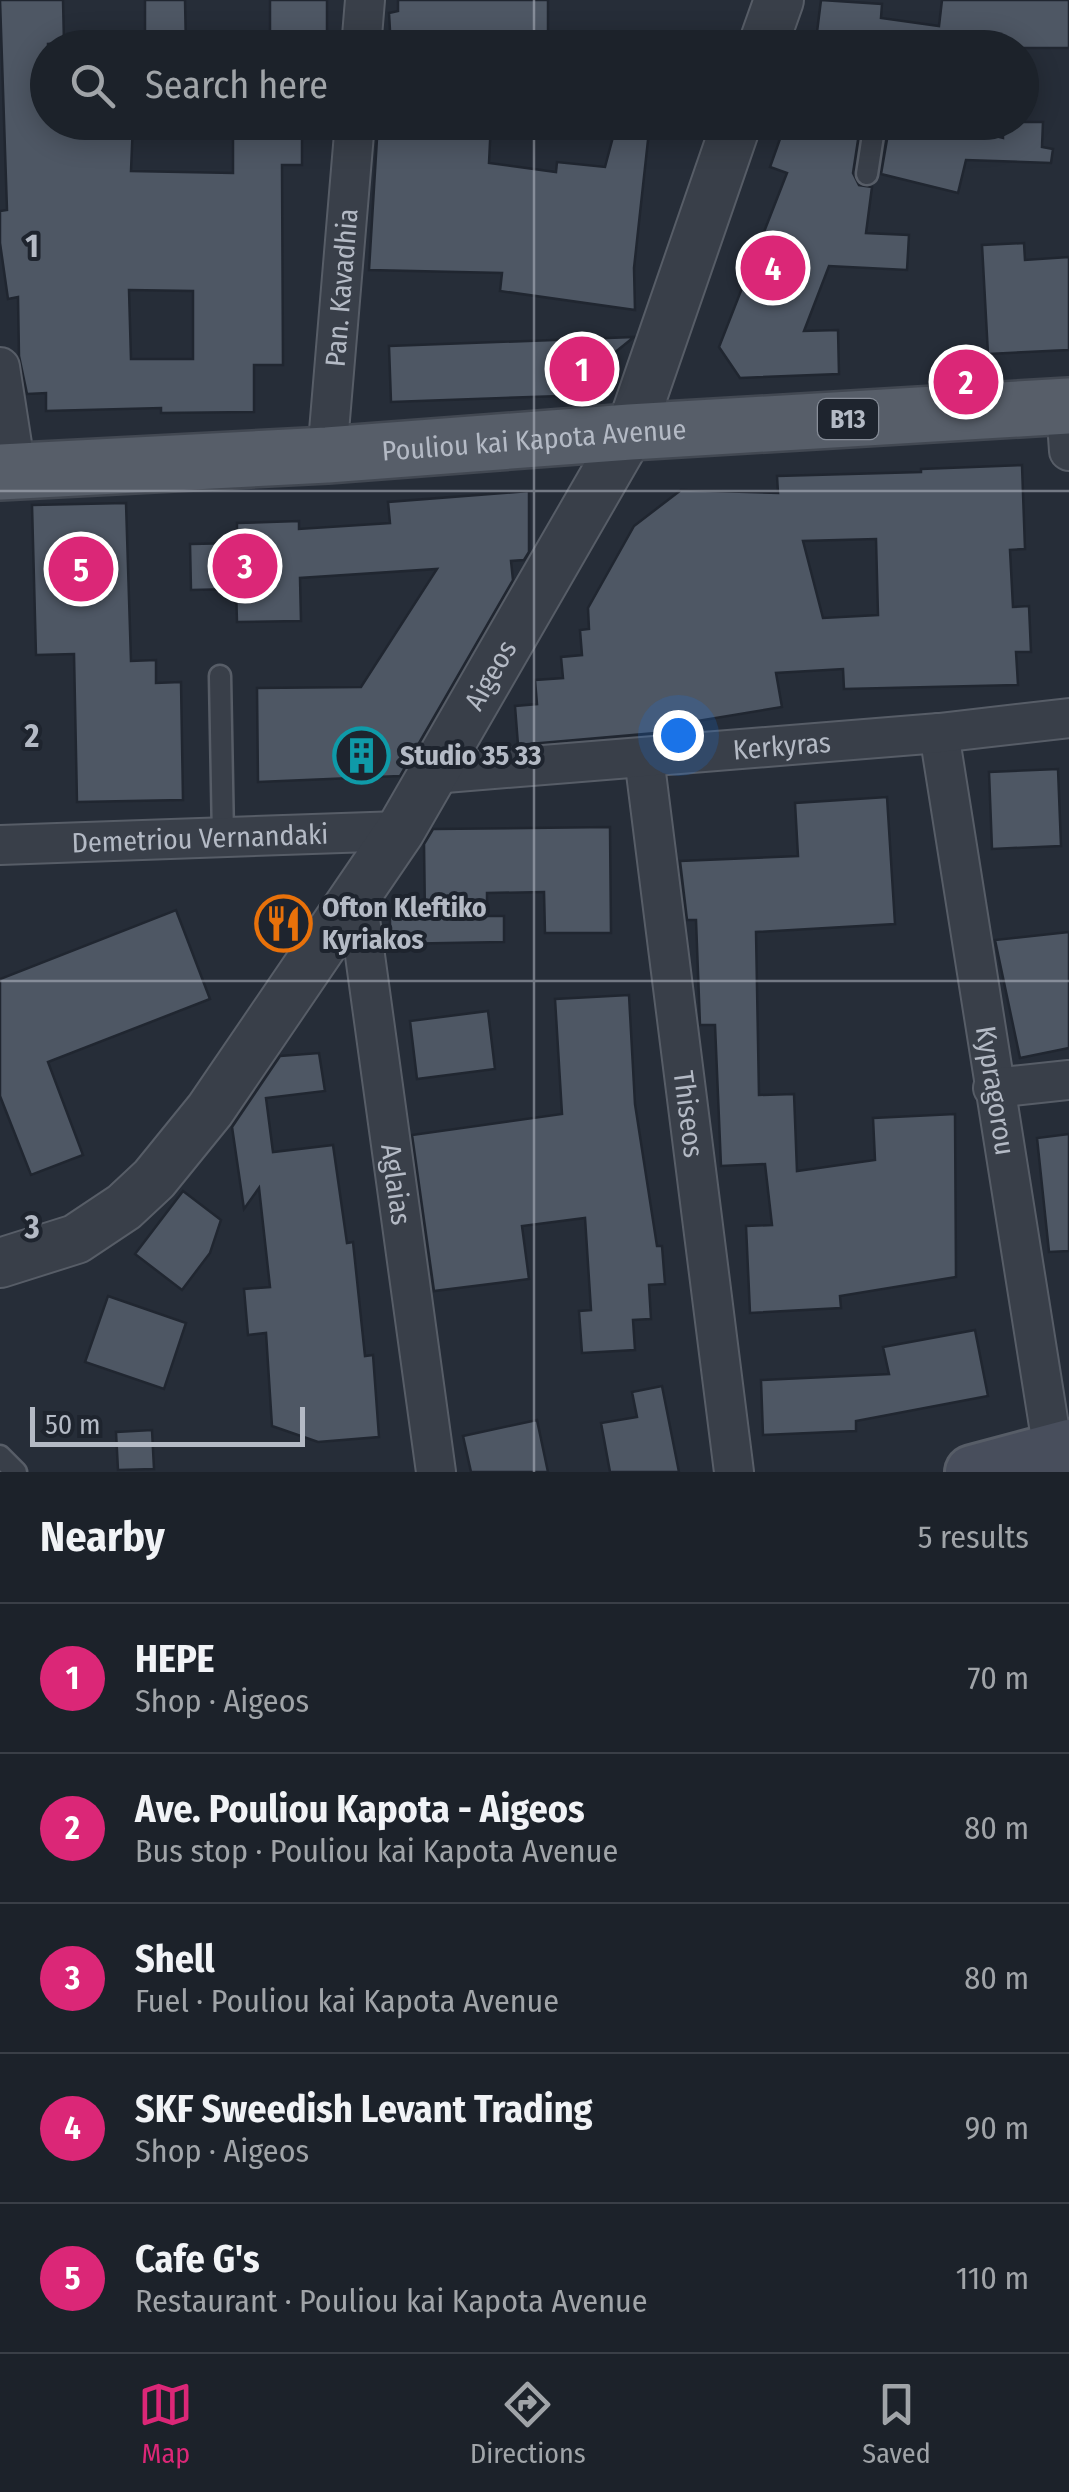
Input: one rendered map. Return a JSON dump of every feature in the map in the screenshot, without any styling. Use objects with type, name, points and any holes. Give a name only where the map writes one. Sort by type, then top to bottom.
[{"type":"main road","name":"Pouliou kai Kapota Avenue","points":[[8,471],[327,455],[630,432],[1068,422]]},
{"type":"main road","points":[[972,1472],[1061,1449]]},
{"type":"street","points":[[362,30],[365,0]]},
{"type":"street","points":[[768,30],[779,0]]},
{"type":"street","name":"Pan. Kavadhia","points":[[327,455],[353,140]]},
{"type":"street","name":"Aigeos","points":[[0,1263],[76,1239],[124,1206],[154,1179],[210,1110],[400,831],[630,432],[731,140]]},
{"type":"street","points":[[0,367],[8,471]]},
{"type":"street","name":"Kerkyras","points":[[434,774],[938,733],[1069,718]]},
{"type":"street","name":"Kypragorou","points":[[938,733],[993,1088],[1061,1449]]},
{"type":"street","name":"Thiseos","points":[[644,757],[734,1472]]},
{"type":"street","name":"Demetriou Vernandaki","points":[[0,845],[400,831]]},
{"type":"street","name":"Aglaias","points":[[357,897],[436,1472]]},
{"type":"street","points":[[993,1088],[1069,1080]]},
{"type":"lane","points":[[868,174],[873,140]]},
{"type":"lane","points":[[220,676],[223,837]]},
{"type":"lane","points":[[0,1456],[16,1472]]},
{"type":"building","points":[[0,0],[63,0],[64,30],[30,30],[30,140],[132,140],[131,171],[233,173],[233,140],[302,140],[302,165],[282,165],[283,365],[254,365],[254,412],[161,413],[161,408],[46,411],[46,393],[27,394],[19,356],[18,297],[8,299],[0,211],[7,210]],"holes":[[[129,290],[193,291],[193,359],[131,359]]]},
{"type":"building","points":[[145,0],[185,0],[186,30],[145,30]]},
{"type":"building","points":[[270,0],[327,0],[327,30],[270,30]]},
{"type":"building","points":[[398,0],[548,0],[548,30],[390,30],[389,13],[398,11]]},
{"type":"building","points":[[821,0],[882,4],[881,18],[939,26],[942,0],[1069,0],[1069,48],[1039,48],[1039,30],[817,30]]},
{"type":"building","points":[[1039,122],[1043,122],[1042,147],[1053,149],[1051,163],[966,160],[958,193],[881,174],[887,140],[1039,140]]},
{"type":"building","points":[[377,140],[490,140],[489,163],[556,172],[557,162],[605,167],[612,140],[648,140],[634,268],[635,310],[500,291],[502,273],[369,270]]},
{"type":"building","points":[[780,140],[858,140],[853,173],[859,185],[872,187],[866,233],[909,235],[907,270],[829,266],[804,331],[838,330],[839,374],[740,378],[719,347],[787,173],[770,167]]},
{"type":"building","points":[[1024,243],[1025,260],[1069,257],[1069,350],[988,354],[982,245]]},
{"type":"building","points":[[634,337],[561,396],[391,402],[389,346]]},
{"type":"building","points":[[1022,465],[1025,549],[1010,550],[1013,607],[1029,606],[1031,652],[1016,652],[1018,685],[844,689],[843,669],[776,673],[782,707],[667,726],[667,732],[518,745],[515,706],[537,704],[535,680],[563,678],[561,657],[582,655],[580,630],[589,629],[588,608],[634,526],[681,490],[778,493],[777,476]],"holes":[[[876,539],[878,615],[823,618],[803,541]]]},
{"type":"building","points":[[529,491],[529,552],[524,560],[511,561],[513,580],[400,776],[258,782],[257,688],[361,687],[437,569],[300,578],[301,621],[237,622],[236,589],[191,590],[190,544],[237,543],[237,523],[299,521],[299,529],[390,523],[388,502]]},
{"type":"building","points":[[126,503],[131,661],[156,660],[156,683],[181,682],[183,800],[77,802],[74,654],[36,655],[32,505]]},
{"type":"building","points":[[1058,769],[1061,846],[992,849],[989,772]]},
{"type":"building","points":[[887,797],[895,924],[756,932],[759,1095],[794,1094],[797,1171],[875,1160],[873,1118],[955,1114],[956,1277],[840,1296],[841,1308],[750,1313],[746,1226],[772,1225],[765,1164],[721,1166],[715,1025],[700,1025],[696,920],[687,920],[680,861],[798,856],[795,803]]},
{"type":"building","points":[[610,827],[611,933],[545,933],[544,892],[487,893],[487,916],[504,916],[504,942],[390,944],[390,916],[425,916],[424,844],[433,829]]},
{"type":"building","points":[[176,910],[210,999],[48,1062],[83,1155],[31,1175],[0,1096],[0,979]]},
{"type":"building","points":[[1069,932],[1069,1048],[1020,1058],[995,940]]},
{"type":"building","points":[[629,995],[635,1104],[657,1246],[662,1246],[665,1284],[649,1285],[651,1319],[633,1320],[635,1350],[582,1353],[579,1311],[591,1310],[585,1218],[522,1226],[529,1279],[434,1291],[412,1135],[562,1114],[555,999]]},
{"type":"building","points":[[488,1011],[495,1069],[417,1079],[410,1021]]},
{"type":"building","points":[[319,1053],[325,1091],[266,1098],[273,1152],[333,1145],[347,1243],[353,1242],[365,1356],[373,1355],[379,1437],[318,1442],[272,1426],[266,1333],[248,1335],[244,1289],[270,1287],[259,1188],[244,1209],[232,1127],[280,1056]]},
{"type":"building","points":[[1069,1134],[1069,1251],[1049,1252],[1037,1138]]},
{"type":"building","points":[[183,1191],[221,1220],[210,1253],[182,1290],[135,1254]]},
{"type":"building","points":[[108,1296],[186,1323],[164,1389],[85,1362]]},
{"type":"building","points":[[975,1330],[988,1396],[856,1421],[856,1431],[763,1435],[761,1380],[889,1374],[883,1347]]},
{"type":"building","points":[[662,1386],[679,1472],[610,1472],[601,1423],[637,1417],[632,1392]]},
{"type":"building","points":[[537,1420],[548,1472],[471,1472],[463,1436]]},
{"type":"building","points":[[152,1430],[154,1469],[118,1470],[116,1432]]},
{"type":"place","name":"SKF Sweedish Levant Trading","points":[[773,268]]},
{"type":"place","name":"HEPE","points":[[582,369]]},
{"type":"place","name":"Ave. Pouliou Kapota - Aigeos","points":[[966,382]]},
{"type":"place","name":"Shell","points":[[245,566]]},
{"type":"place","name":"Cafe G's","points":[[81,569]]},
{"type":"place","name":"Studio 35 33","points":[[361,755]]},
{"type":"place","name":"Ofton Kleftiko Kyriakos","points":[[283,923]]}]
